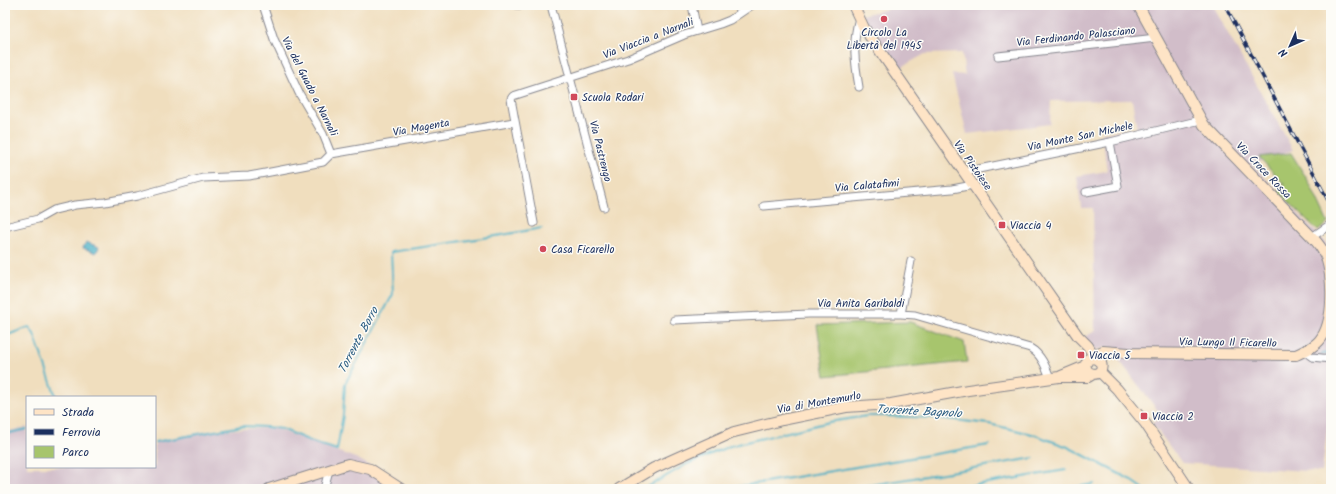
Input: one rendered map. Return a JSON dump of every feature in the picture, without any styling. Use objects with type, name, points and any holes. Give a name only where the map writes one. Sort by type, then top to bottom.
[{"type":"street","name":"Via del Guado a Narnali","points":[[263,5],[274,39],[299,93],[323,134],[331,154]]},
{"type":"street","points":[[551,5],[571,78]]},
{"type":"street","points":[[692,5],[698,31]]},
{"type":"street","name":"Via Viaccia a Narnali","points":[[534,223],[514,122],[511,99],[513,96],[642,54],[684,35],[730,20],[752,5]]},
{"type":"street","name":"Via Pistoiese","points":[[853,5],[864,28],[1078,336],[1088,346],[1094,365],[1117,389],[1145,423],[1189,489]]},
{"type":"street","name":"Via Croce Rossa","points":[[1138,5],[1201,120],[1321,248],[1331,279],[1328,323],[1325,332],[1319,341],[1304,351]]},
{"type":"street","points":[[859,18],[856,28],[854,49],[859,87]]},
{"type":"street","name":"Via Ferdinando Palasciano","points":[[998,56],[1156,38]]},
{"type":"street","name":"Via Pastrengo","points":[[571,78],[604,207]]},
{"type":"street","name":"Via Monte San Michele","points":[[964,172],[1110,142],[1201,120]]},
{"type":"street","name":"Via Magenta","points":[[331,154],[514,122]]},
{"type":"street","points":[[1086,192],[1118,186],[1110,142]]},
{"type":"street","points":[[5,227],[38,219],[54,210],[75,205],[105,202],[136,196],[203,178],[249,176],[323,162],[331,154]]},
{"type":"street","name":"Via Calatafimi","points":[[764,206],[952,189],[973,185]]},
{"type":"street","points":[[1312,237],[1331,224]]},
{"type":"street","points":[[901,314],[911,261]]},
{"type":"street","name":"Via Anita Garibaldi","points":[[674,320],[809,314],[915,315],[952,327],[1030,348],[1034,350],[1041,358],[1055,378]]},
{"type":"street","points":[[1304,351],[1312,357],[1331,359]]},
{"type":"street","name":"Via Lungo Il Ficarello","points":[[1094,365],[1100,352],[1289,356],[1296,355],[1304,351]]},
{"type":"street","name":"Via di Montemurlo","points":[[619,489],[654,468],[741,430],[846,407],[891,404],[968,390],[1055,378],[1094,365]]},
{"type":"street","points":[[269,489],[348,464],[370,469],[402,489]]},
{"type":"street","points":[[324,489],[329,470]]},
{"type":"shaded area","points":[[905,5],[1212,5],[1293,150],[1252,164],[1324,241],[1331,253],[1331,397],[1322,472],[1182,463],[1152,423],[1162,416],[1109,347],[1095,350],[1085,337],[1095,331],[1093,208],[1081,208],[1077,176],[1107,171],[1102,133],[1137,129],[1132,100],[1051,101],[1050,124],[967,134],[952,74],[965,75],[962,53],[925,54],[900,68],[862,15]]},
{"type":"shaded area","points":[[26,427],[26,468],[156,468],[156,441],[214,430],[274,428],[358,459],[410,489],[5,489],[5,432]]},
{"type":"green space","points":[[1291,153],[1309,182],[1328,223],[1318,231],[1278,191],[1285,185],[1259,157]]},
{"type":"green space","points":[[910,322],[964,342],[967,362],[825,376],[817,325]]},
{"type":"water","points":[[86,242],[99,247],[96,253],[83,248]]},
{"type":"waterway","name":"Torrente Borro","points":[[156,442],[242,426],[266,427],[282,429],[315,443],[337,450],[343,415],[345,384],[393,294],[391,252],[542,228]]},
{"type":"waterway","points":[[5,336],[29,327],[34,334],[56,396]]},
{"type":"waterway","points":[[1321,354],[1331,353]]},
{"type":"waterway","name":"Torrente Bagnolo","points":[[644,489],[687,464],[730,446],[829,422],[867,416],[937,418],[989,424],[1032,434],[1068,447],[1131,480],[1144,489]]},
{"type":"waterway","name":"Torrente Borro","points":[[5,434],[26,429]]},
{"type":"waterway","points":[[723,489],[989,445]]},
{"type":"waterway","points":[[847,489],[1034,458]]},
{"type":"waterway","points":[[951,489],[1066,470]]},
{"type":"waterway","points":[[1064,489],[1094,484]]},
{"type":"railway","points":[[1225,5],[1331,206]]},
{"type":"place","name":"Circolo La Libertà del 1945","points":[[884,19]]},
{"type":"place","name":"Scuola Rodari","points":[[574,97]]},
{"type":"place","name":"Viaccia 4","points":[[1002,225]]},
{"type":"place","name":"Casa Ficarello","points":[[543,249]]},
{"type":"place","name":"Viaccia 5","points":[[1081,355]]},
{"type":"place","name":"Viaccia 2","points":[[1144,416]]}]
